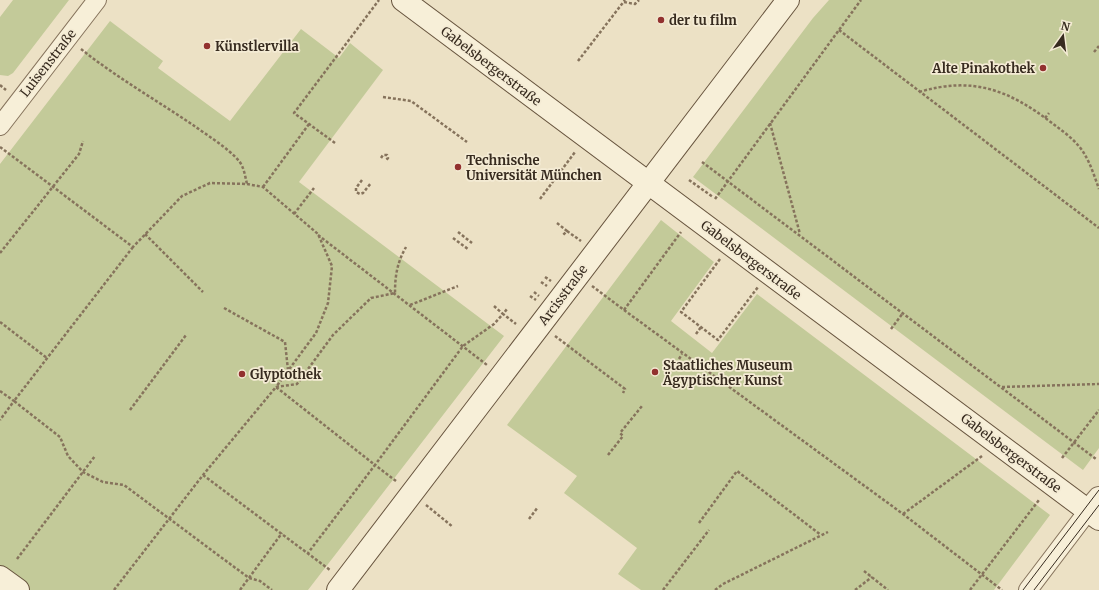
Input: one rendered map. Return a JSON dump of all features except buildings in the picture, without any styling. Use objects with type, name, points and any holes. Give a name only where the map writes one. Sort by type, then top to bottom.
[{"type":"main road","name":"Gabelsbergerstraße","points":[[403,0],[648,184],[1095,509]]},
{"type":"main road","name":"Arcisstraße","points":[[342,586],[419,499],[501,376],[788,0]]},
{"type":"main road","points":[[0,577],[18,590]]},
{"type":"street","name":"Luisenstraße","points":[[0,126],[97,0]]},
{"type":"street","points":[[1028,590],[1095,509]]},
{"type":"path","points":[[336,143],[294,113],[379,0]]},
{"type":"path","points":[[578,62],[625,1],[635,4],[639,0]]},
{"type":"path","points":[[689,180],[714,198],[861,0]]},
{"type":"path","points":[[839,30],[1099,228]]},
{"type":"path","points":[[1099,46],[1095,51],[1099,52]]},
{"type":"path","points":[[79,48],[106,70],[161,104],[213,139],[239,161],[244,171],[247,184]]},
{"type":"path","points":[[919,92],[940,86],[953,85],[982,87],[1002,92],[1022,102],[1068,136],[1085,154],[1099,189]]},
{"type":"path","points":[[383,97],[412,101],[466,142]]},
{"type":"path","points":[[1045,118],[1049,113]]},
{"type":"path","points":[[770,123],[800,235]]},
{"type":"path","points":[[263,187],[309,124]]},
{"type":"path","points":[[540,199],[586,137]]},
{"type":"path","points":[[0,253],[79,154],[83,141]]},
{"type":"path","points":[[0,147],[133,247]]},
{"type":"path","points":[[381,158],[383,155],[387,155],[388,158],[385,161]]},
{"type":"path","points":[[702,162],[1096,459]]},
{"type":"path","points":[[362,180],[356,188],[356,192],[360,194],[363,193],[371,183]]},
{"type":"path","points":[[0,420],[133,247],[182,196],[210,183],[247,184],[263,187],[318,234],[501,376]]},
{"type":"path","points":[[294,214],[314,188]]},
{"type":"path","points":[[557,223],[585,245]]},
{"type":"path","points":[[564,235],[567,231]]},
{"type":"path","points":[[458,232],[472,243]]},
{"type":"path","points":[[624,310],[682,232]]},
{"type":"path","points":[[145,234],[203,292]]},
{"type":"path","points":[[114,590],[203,475],[276,387],[316,333],[328,303],[332,266],[318,234]]},
{"type":"path","points":[[453,238],[468,249]]},
{"type":"path","points":[[395,293],[395,274],[399,259],[406,247]]},
{"type":"path","points":[[721,259],[681,312],[718,340],[758,287]]},
{"type":"path","points":[[410,305],[458,286]]},
{"type":"path","points":[[592,286],[682,354],[903,514],[1002,590]]},
{"type":"path","points":[[276,387],[297,384],[334,336],[371,298],[395,293]]},
{"type":"path","points":[[494,306],[521,327]]},
{"type":"path","points":[[224,308],[285,342],[288,370]]},
{"type":"path","points":[[308,553],[463,346],[494,324],[507,309]]},
{"type":"path","points":[[891,329],[903,313]]},
{"type":"path","points":[[0,322],[47,358]]},
{"type":"path","points":[[696,334],[701,327]]},
{"type":"path","points":[[130,410],[186,335]]},
{"type":"path","points":[[554,336],[625,389],[623,392]]},
{"type":"path","points":[[679,359],[682,354]]},
{"type":"path","points":[[1001,387],[1099,384]]},
{"type":"path","points":[[276,387],[453,527]]},
{"type":"path","points":[[0,390],[60,437],[68,456],[83,472],[103,482],[124,485],[169,520],[249,578],[260,581],[272,590]]},
{"type":"path","points":[[608,455],[623,436],[620,433],[642,406]]},
{"type":"path","points":[[1062,458],[1099,410]]},
{"type":"path","points":[[903,514],[982,455]]},
{"type":"path","points":[[17,559],[95,456]]},
{"type":"path","points":[[699,523],[737,471],[821,535]]},
{"type":"path","points":[[203,475],[308,553],[342,586]]},
{"type":"path","points":[[970,590],[1039,500]]},
{"type":"path","points":[[529,519],[538,507]]},
{"type":"path","points":[[663,590],[709,530]]},
{"type":"path","points":[[715,590],[723,584],[828,532]]},
{"type":"path","points":[[240,590],[282,533]]},
{"type":"path","points":[[864,571],[888,590]]},
{"type":"path","points":[[855,590],[872,577]]},
{"type":"green space","points":[[13,0],[69,0],[13,73],[8,76],[0,75],[0,17]]},
{"type":"green space","points":[[829,0],[1099,0],[1099,448],[1083,470],[693,177],[813,18]]},
{"type":"green space","points":[[110,21],[163,61],[158,68],[230,121],[301,29],[339,58],[350,43],[383,70],[299,182],[504,336],[308,590],[0,590],[0,164]]},
{"type":"green space","points":[[661,220],[714,262],[671,321],[712,353],[757,294],[1050,515],[994,590],[641,590],[618,574],[637,548],[564,493],[577,476],[507,425]]},
{"type":"tram line","points":[[1023,590],[1099,490]]},
{"type":"tram line","points":[[1034,590],[1099,505]]},
{"type":"place","name":"der tu film","points":[[661,20]]},
{"type":"place","name":"Künstlervilla","points":[[207,46]]},
{"type":"place","name":"Alte Pinakothek","points":[[1043,68]]},
{"type":"place","name":"Technische Universität München","points":[[458,167]]},
{"type":"place","name":"Staatliches Museum Ägyptischer Kunst","points":[[655,372]]},
{"type":"place","name":"Glyptothek","points":[[242,374]]}]
